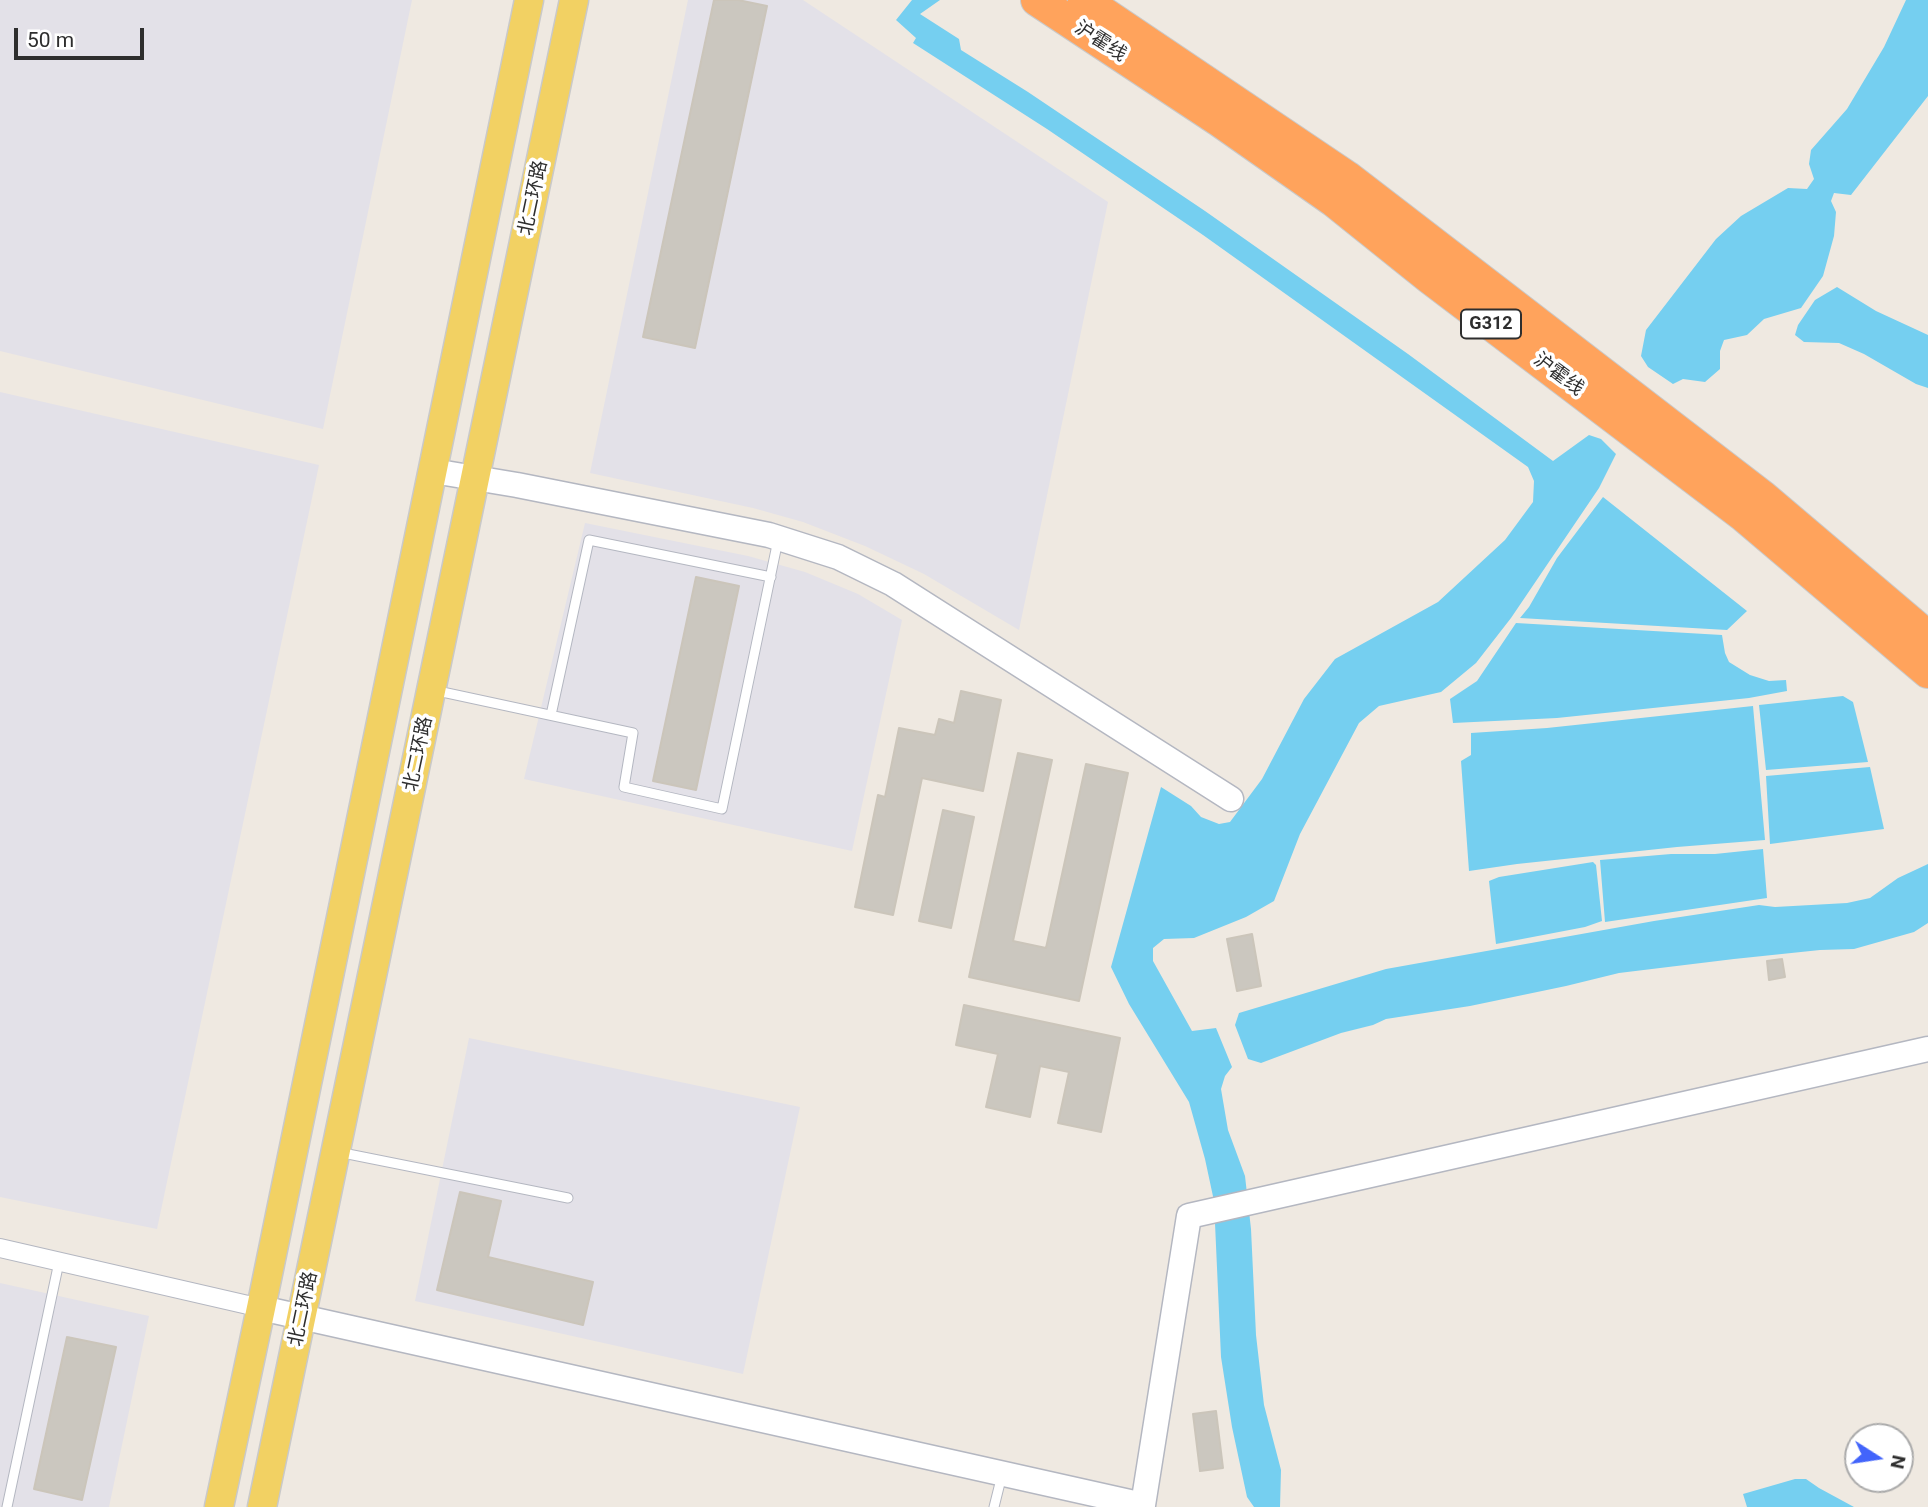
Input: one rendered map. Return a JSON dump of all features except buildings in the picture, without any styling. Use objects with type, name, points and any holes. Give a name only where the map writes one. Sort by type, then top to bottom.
[{"type":"highway","name":"沪霍线","points":[[1037,0],[1220,121],[1334,201],[1430,278],[1744,516],[1928,672]]},
{"type":"highway","name":"沪霍线","points":[[1084,0],[1347,177],[1763,497],[1928,637]]},
{"type":"main road","points":[[219,1507],[529,0]]},
{"type":"main road","name":"北二环路","points":[[262,1507],[575,0]]},
{"type":"street","points":[[433,471],[517,485],[779,538],[838,557],[893,584],[1231,799]]},
{"type":"street","points":[[0,1248],[1148,1506],[1189,1216],[1928,1049]]},
{"type":"lane","points":[[432,690],[633,733],[624,787],[722,809],[779,538]]},
{"type":"lane","points":[[551,715],[589,540],[771,577]]},
{"type":"lane","points":[[336,1152],[568,1198]]},
{"type":"lane","points":[[7,1507],[59,1262]]},
{"type":"lane","points":[[994,1507],[1003,1474]]},
{"type":"shaded area","points":[[0,0],[412,0],[323,429],[0,351]]},
{"type":"shaded area","points":[[688,0],[803,0],[1108,202],[1019,630],[924,574],[865,546],[803,522],[753,508],[590,473]]},
{"type":"shaded area","points":[[0,392],[319,465],[157,1229],[0,1197]]},
{"type":"shaded area","points":[[585,523],[748,556],[805,572],[858,594],[902,620],[852,851],[524,779]]},
{"type":"shaded area","points":[[469,1038],[800,1107],[743,1374],[415,1301]]},
{"type":"shaded area","points":[[0,1283],[149,1316],[109,1507],[0,1507]]},
{"type":"water","points":[[912,0],[940,0],[920,14],[959,39],[961,50],[1205,211],[1408,354],[1553,461],[1589,435],[1601,439],[1616,454],[1599,488],[1511,618],[1476,663],[1441,692],[1379,706],[1359,723],[1300,834],[1274,901],[1246,917],[1194,938],[1164,939],[1153,948],[1153,961],[1192,1031],[1216,1028],[1232,1067],[1225,1076],[1221,1089],[1228,1130],[1245,1176],[1251,1229],[1256,1335],[1264,1405],[1281,1470],[1280,1507],[1254,1507],[1247,1497],[1221,1357],[1214,1201],[1189,1102],[1129,1004],[1111,967],[1161,787],[1191,806],[1201,817],[1219,824],[1230,822],[1262,779],[1304,699],[1335,659],[1438,602],[1505,540],[1533,502],[1534,481],[1528,467],[1203,235],[1047,129],[913,43],[916,38],[896,20]]},
{"type":"water","points":[[1906,0],[1928,0],[1928,96],[1851,195],[1834,193],[1831,201],[1836,212],[1834,236],[1823,276],[1801,308],[1764,319],[1747,335],[1724,340],[1720,351],[1720,369],[1705,382],[1683,379],[1673,384],[1648,367],[1641,356],[1646,330],[1716,239],[1741,216],[1788,188],[1807,189],[1814,179],[1809,164],[1811,150],[1847,109],[1884,47]]},
{"type":"water","points":[[1837,287],[1876,311],[1928,335],[1928,388],[1839,343],[1804,342],[1795,335],[1798,325],[1815,300]]},
{"type":"water","points":[[1603,497],[1747,611],[1727,630],[1520,618],[1557,558]]},
{"type":"water","points":[[1516,623],[1722,635],[1729,662],[1750,675],[1769,681],[1786,680],[1787,691],[1749,698],[1557,718],[1453,723],[1450,699],[1477,681]]},
{"type":"water","points":[[1843,696],[1853,702],[1868,762],[1766,770],[1759,705]]},
{"type":"water","points":[[1753,706],[1765,840],[1677,847],[1469,871],[1461,761],[1471,755],[1471,733],[1547,728]]},
{"type":"water","points":[[1870,767],[1884,829],[1770,844],[1766,776]]},
{"type":"water","points":[[1763,849],[1767,898],[1605,922],[1600,860]]},
{"type":"water","points":[[1593,862],[1596,865],[1602,921],[1585,927],[1496,944],[1489,881],[1499,877]]},
{"type":"water","points":[[1928,864],[1928,923],[1914,932],[1854,949],[1820,950],[1619,973],[1470,1006],[1386,1019],[1261,1063],[1248,1059],[1235,1025],[1239,1013],[1386,969],[1759,905],[1775,907],[1847,903],[1870,898],[1898,878]]},
{"type":"water","points":[[1795,1479],[1806,1479],[1854,1507],[1747,1507],[1743,1494]]}]
